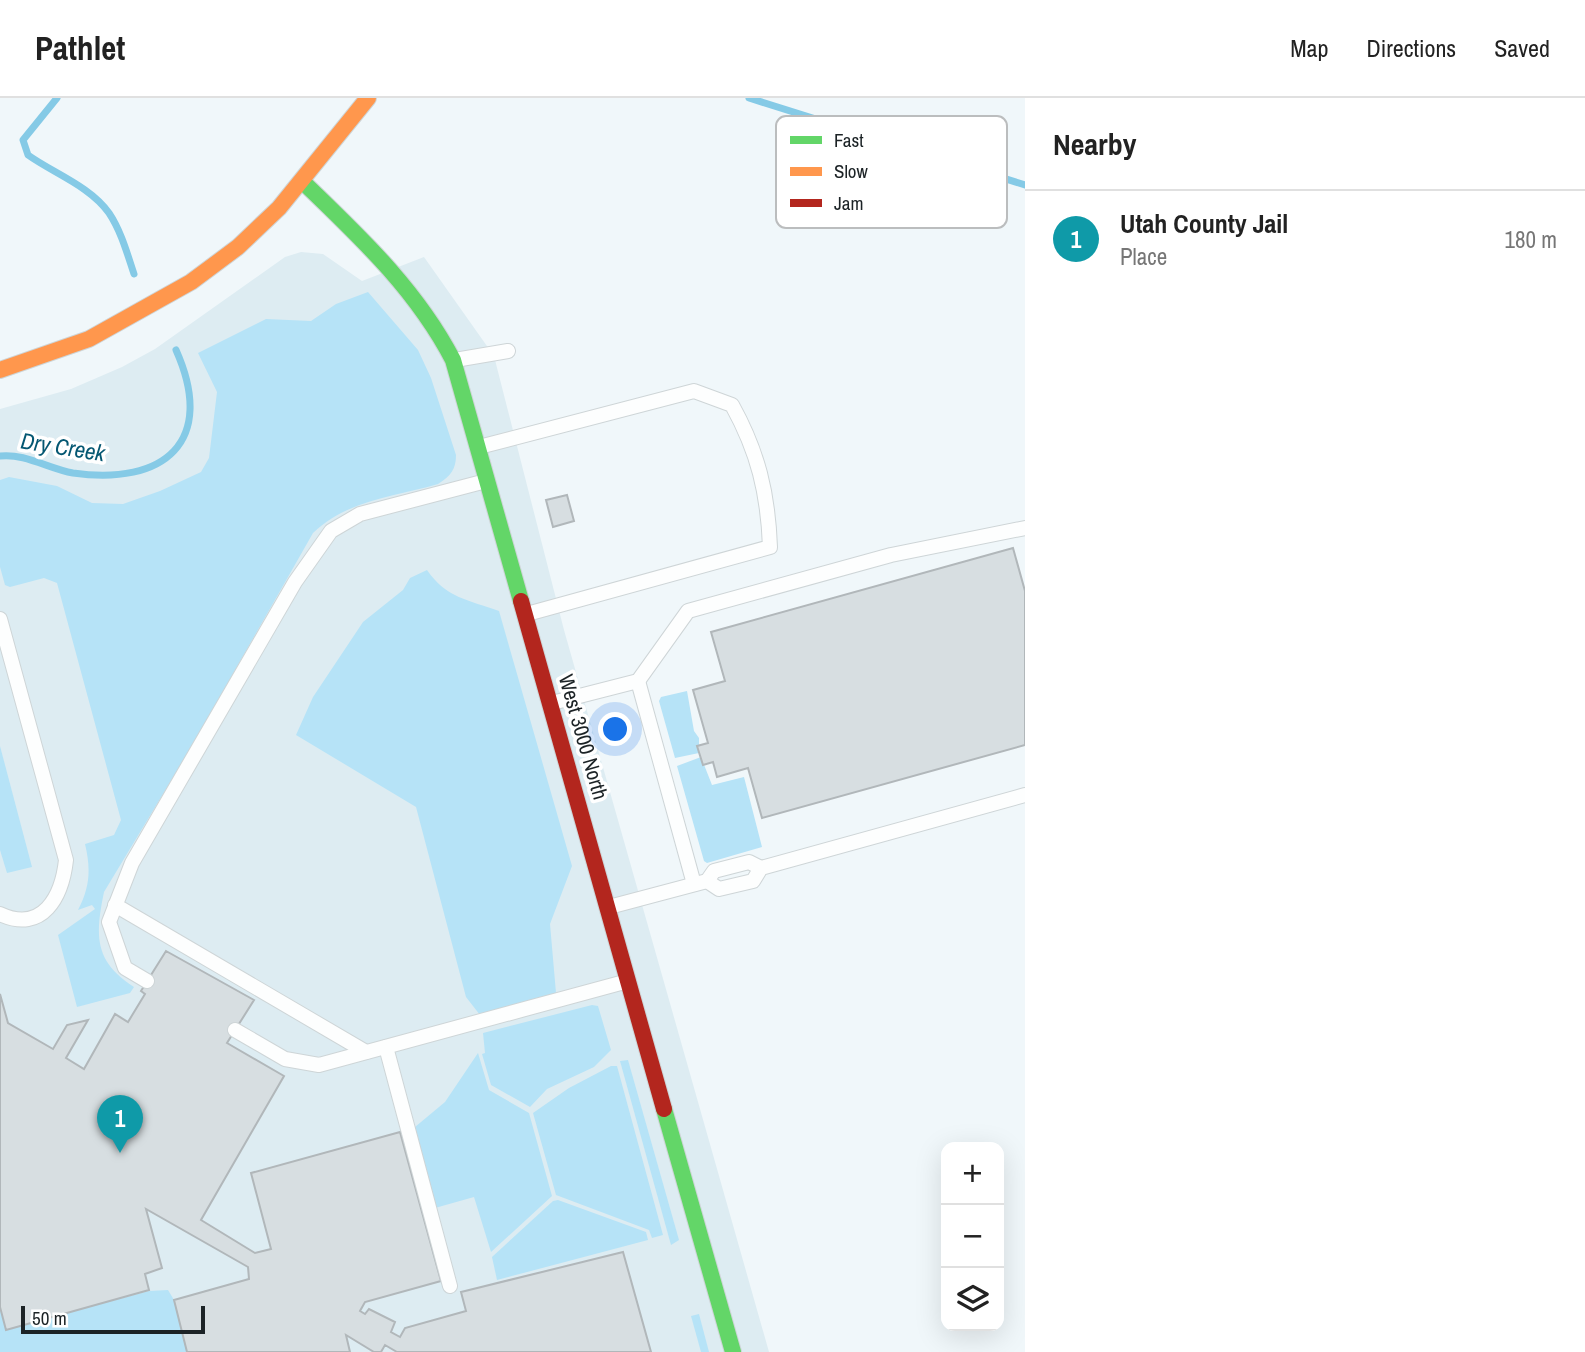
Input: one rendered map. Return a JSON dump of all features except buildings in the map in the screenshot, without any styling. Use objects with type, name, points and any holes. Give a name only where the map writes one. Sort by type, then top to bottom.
[{"type":"street","points":[[0,370],[89,338],[160,301],[238,247],[303,182],[368,98]]},
{"type":"street","name":"West 3000 North","points":[[303,182],[404,280],[433,321],[453,360],[480,447],[733,1352]]},
{"type":"lane","points":[[453,360],[508,351]]},
{"type":"lane","points":[[480,447],[694,391],[732,405],[752,441],[769,506],[770,547],[527,615]]},
{"type":"lane","points":[[147,981],[125,968],[109,922],[139,851],[295,582],[331,531],[360,514],[489,481]]},
{"type":"lane","points":[[552,703],[638,681],[688,611],[891,555],[1025,528]]},
{"type":"lane","points":[[0,618],[66,860],[63,886],[52,905],[33,916],[10,919],[0,914]]},
{"type":"lane","points":[[638,681],[701,882]]},
{"type":"lane","points":[[608,908],[701,882],[719,889],[753,881],[761,868],[1025,795]]},
{"type":"lane","points":[[116,905],[366,1052]]},
{"type":"lane","points":[[235,1030],[285,1059],[319,1065],[629,981]]},
{"type":"lane","points":[[386,1046],[450,1286]]},
{"type":"shaded area","points":[[301,252],[323,254],[362,281],[424,257],[494,356],[564,630],[769,1352],[0,1352],[0,409],[71,389],[122,367],[155,349],[285,257]]},
{"type":"shaded area","points":[[368,292],[418,350],[431,378],[456,455],[454,468],[438,484],[356,506],[326,522],[313,533],[192,746],[104,892],[99,922],[101,946],[111,967],[134,987],[130,993],[77,1007],[58,935],[95,909],[92,905],[78,910],[88,878],[85,844],[114,835],[121,820],[57,583],[44,578],[10,587],[5,585],[0,567],[0,480],[9,477],[57,486],[92,503],[123,504],[201,472],[209,458],[217,392],[198,353],[266,319],[311,321],[336,304]]},
{"type":"shaded area","points":[[427,570],[450,592],[499,611],[572,866],[550,924],[556,993],[480,1015],[466,997],[416,807],[296,735],[313,697],[363,622],[403,590],[410,578]]},
{"type":"shaded area","points":[[687,691],[694,731],[699,738],[699,753],[675,758],[659,701],[661,697]]},
{"type":"shaded area","points":[[0,746],[32,867],[7,873],[0,850]]},
{"type":"shaded area","points":[[701,757],[712,785],[744,777],[762,847],[707,863],[704,861],[677,766]]},
{"type":"shaded area","points":[[592,1005],[598,1006],[611,1050],[594,1067],[547,1089],[530,1107],[491,1085],[482,1054],[485,1053],[483,1033]]},
{"type":"shaded area","points":[[478,1053],[489,1090],[529,1113],[552,1196],[491,1252],[474,1197],[435,1208],[415,1127],[445,1102]]},
{"type":"shaded area","points":[[628,1060],[679,1240],[671,1245],[620,1061]]},
{"type":"shaded area","points":[[611,1066],[617,1066],[663,1235],[652,1238],[649,1230],[556,1195],[533,1113],[569,1088]]},
{"type":"shaded area","points":[[558,1200],[646,1232],[648,1240],[497,1280],[492,1257],[553,1201]]},
{"type":"shaded area","points":[[168,1290],[174,1300],[187,1352],[0,1352],[0,1307],[6,1329],[149,1291]]},
{"type":"shaded area","points":[[699,1314],[709,1352],[701,1352],[691,1316]]},
{"type":"waterway","name":"Dry Creek","points":[[57,98],[23,140],[28,155],[101,203],[117,227],[134,274]]},
{"type":"waterway","points":[[749,98],[806,116]]},
{"type":"waterway","points":[[1007,179],[1025,185]]},
{"type":"waterway","name":"Dry Creek","points":[[0,456],[28,459],[73,473],[105,475],[133,472],[156,464],[174,451],[185,433],[190,410],[187,382],[176,350]]},
{"type":"traffic: fast","points":[[303,182],[386,265],[422,310],[453,360],[521,601]]},
{"type":"traffic: fast","points":[[664,1109],[733,1352]]},
{"type":"traffic: slow","points":[[0,370],[89,339],[191,282],[238,247],[279,208],[368,98]]},
{"type":"traffic: jam","points":[[521,601],[664,1109]]},
{"type":"place","name":"Utah County Jail","points":[[120,1153]]}]
